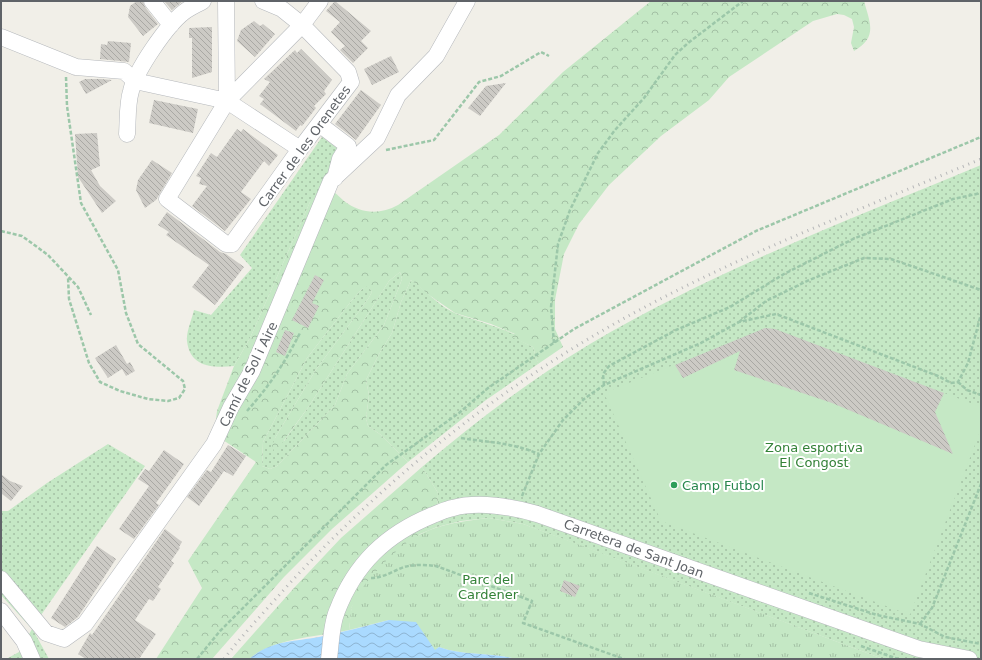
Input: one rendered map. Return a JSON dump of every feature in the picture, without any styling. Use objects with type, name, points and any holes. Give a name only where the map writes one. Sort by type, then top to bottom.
[{"type":"street","points":[[152,1],[171,25]]},
{"type":"street","points":[[127,134],[130,92],[135,81],[152,52],[171,25],[184,12],[203,1]]},
{"type":"street","points":[[226,1],[227,101]]},
{"type":"street","name":"Carrer de les Orenetes","points":[[227,101],[167,199],[226,244],[232,244],[300,149],[351,82],[348,72],[302,24],[282,9],[263,1]]},
{"type":"street","points":[[227,101],[302,24],[320,1]]},
{"type":"street","name":"Camí de Sol i Aire","points":[[1,579],[46,633],[64,639],[85,624],[214,444],[231,407],[252,371],[331,181],[376,138],[398,95],[436,56],[467,1]]},
{"type":"street","points":[[1,37],[71,65],[124,71],[135,81],[227,101],[300,149]]},
{"type":"street","points":[[319,124],[348,146],[340,159],[335,178]]},
{"type":"street","name":"Carretera de Sant Joan","points":[[329,659],[336,613],[349,584],[367,559],[411,524],[453,507],[500,505],[537,514],[919,649],[969,659]]},
{"type":"street","points":[[1,611],[24,641],[32,659]]},
{"type":"path","points":[[554,343],[550,307],[558,244],[570,210],[598,153],[615,130],[644,98],[675,55],[688,43],[744,1]]},
{"type":"path","points":[[381,150],[434,140],[479,82],[501,76],[541,52],[549,56]]},
{"type":"path","points":[[68,277],[69,300],[89,363],[100,382],[120,391],[148,398],[168,400],[179,398],[184,389],[183,381],[138,344],[126,313],[118,270],[81,203],[74,166],[67,106],[71,65]]},
{"type":"path","points":[[197,659],[220,631],[386,465],[441,428],[488,388],[574,329],[756,231],[981,137]]},
{"type":"path","points":[[604,385],[603,374],[609,366],[676,330],[730,307],[784,274],[898,220],[953,199],[981,193]]},
{"type":"path","points":[[1,231],[22,236],[48,255],[78,287],[91,315]]},
{"type":"path","points":[[521,498],[529,475],[539,454],[563,420],[584,399],[604,385],[701,343],[739,322],[766,301],[807,281],[864,258],[891,259],[981,290]]},
{"type":"path","points":[[739,322],[776,314],[938,376],[951,383],[958,382],[967,390],[981,395]]},
{"type":"path","points":[[958,382],[968,363],[981,314]]},
{"type":"path","points":[[246,412],[270,385],[284,364],[300,333]]},
{"type":"path","points":[[461,438],[487,440],[518,446],[539,454]]},
{"type":"path","points":[[981,484],[932,608],[920,624],[945,638],[981,644]]},
{"type":"path","points":[[372,573],[368,578],[378,578],[406,566],[436,566],[532,601],[523,623],[624,659]]},
{"type":"path","points":[[861,645],[898,659]]},
{"type":"green space","points":[[651,1],[864,1],[870,23],[867,40],[862,46],[854,51],[851,43],[854,27],[852,19],[844,15],[837,14],[813,21],[729,77],[709,100],[661,136],[609,185],[579,224],[564,254],[555,300],[555,329],[563,347],[538,364],[533,347],[505,334],[515,334],[491,324],[455,313],[429,295],[411,280],[401,302],[392,333],[379,354],[366,380],[369,395],[366,419],[368,426],[381,435],[408,462],[332,529],[284,577],[212,659],[156,659],[202,588],[188,561],[256,462],[220,438],[216,419],[217,411],[234,366],[250,338],[310,202],[327,186],[344,201],[357,209],[364,211],[377,212],[398,205],[499,135],[563,72]],"holes":[[[400,272],[402,279],[384,325],[347,374],[335,405],[277,466],[270,469],[262,466],[263,442],[307,358],[352,300],[362,289],[368,286],[372,292],[368,299],[315,371],[275,438],[272,446],[275,453],[309,406],[389,281]]]},
{"type":"green space","points":[[322,137],[348,156],[351,169],[334,191],[310,202],[250,338],[234,366],[211,366],[198,361],[193,357],[189,350],[187,341],[188,330],[194,310],[211,315],[252,268],[240,255]]},
{"type":"green space","name":"Zona esportiva El Congost","points":[[981,165],[981,659],[883,659],[523,524],[489,518],[461,521],[437,527],[438,493],[422,467],[462,434],[546,372],[590,344],[684,293],[782,248]]},
{"type":"green space","points":[[400,272],[402,279],[384,325],[347,374],[335,405],[277,466],[270,469],[262,466],[263,442],[307,358],[352,300],[368,285],[372,292],[368,299],[315,371],[275,438],[284,441],[309,406],[389,281]]},
{"type":"green space","points":[[411,280],[448,310],[516,335],[507,334],[533,347],[538,364],[486,400],[408,462],[381,435],[368,426],[366,419],[369,395],[366,380],[379,354],[392,333],[401,302]]},
{"type":"green space","points":[[765,328],[775,329],[981,407],[981,429],[910,615],[661,521],[604,393]]},
{"type":"green space","points":[[108,444],[145,466],[32,628],[49,659],[6,659],[19,652],[32,629],[1,595],[1,511],[8,511],[47,483]]},
{"type":"green space","points":[[422,467],[438,493],[437,527],[420,534],[352,606],[349,630],[283,642],[259,652],[249,659],[231,659],[341,538]]},
{"type":"green space","name":"Parc del Cardener","points":[[489,518],[523,524],[883,659],[516,659],[497,655],[458,652],[439,647],[435,651],[429,643],[389,620],[349,630],[350,615],[356,597],[372,576],[403,546],[421,534],[437,527]]},
{"type":"water","points":[[389,620],[416,622],[435,650],[439,647],[458,652],[497,655],[516,659],[249,659],[266,648],[274,645],[328,635]]},
{"type":"building","points":[[137,1],[143,1],[145,7],[158,24],[143,36],[128,17],[130,6]]},
{"type":"building","points":[[164,1],[183,1],[172,10]]},
{"type":"building","points":[[335,1],[371,31],[361,41],[368,48],[353,63],[340,50],[345,46],[331,32],[340,22],[326,11]]},
{"type":"building","points":[[254,21],[260,26],[263,24],[275,34],[255,57],[237,41],[241,30]]},
{"type":"building","points":[[212,27],[212,72],[192,78],[192,38],[189,38],[189,28]]},
{"type":"building","points":[[108,41],[131,43],[129,62],[100,59],[101,44],[107,45]]},
{"type":"building","points":[[301,49],[332,80],[324,91],[326,94],[314,106],[316,108],[302,126],[300,125],[296,131],[260,104],[264,99],[259,96],[270,82],[264,79],[295,50],[297,53]]},
{"type":"building","points":[[391,56],[399,72],[372,85],[364,69]]},
{"type":"building","points":[[85,79],[112,80],[86,94],[79,82]]},
{"type":"building","points":[[506,83],[480,116],[468,108],[486,86]]},
{"type":"building","points":[[361,90],[381,105],[356,140],[335,124]]},
{"type":"building","points":[[154,100],[198,109],[193,133],[149,123]]},
{"type":"building","points":[[237,129],[241,132],[243,129],[278,155],[269,166],[264,161],[241,192],[251,199],[225,231],[192,206],[207,186],[199,184],[201,178],[196,176],[211,153],[217,157]]},
{"type":"building","points":[[97,133],[100,166],[91,170],[100,186],[116,201],[102,213],[78,177],[75,134]]},
{"type":"building","points":[[152,160],[172,173],[156,200],[145,208],[136,190],[138,180]]},
{"type":"building","points":[[167,212],[220,252],[226,254],[244,267],[215,305],[192,287],[209,265],[166,235],[169,232],[158,225]]},
{"type":"building","points":[[315,275],[324,280],[312,303],[319,306],[308,328],[292,320]]},
{"type":"building","points":[[765,328],[775,329],[944,393],[935,412],[953,454],[832,403],[734,370],[740,351],[683,378],[675,365]]},
{"type":"building","points":[[285,330],[294,333],[285,356],[276,352]]},
{"type":"building","points":[[116,345],[127,364],[130,362],[135,371],[126,376],[122,369],[108,378],[95,358]]},
{"type":"building","points":[[228,445],[246,456],[233,476],[224,471],[199,506],[187,497],[207,470],[211,472]]},
{"type":"building","points":[[164,450],[184,464],[156,503],[159,505],[134,539],[119,529],[149,486],[138,479],[145,469],[149,471]]},
{"type":"building","points":[[1,474],[10,481],[23,486],[11,501],[1,493]]},
{"type":"building","points":[[165,529],[182,542],[179,547],[180,548],[171,561],[174,563],[158,587],[161,589],[153,601],[149,599],[135,620],[156,634],[139,659],[86,659],[78,654],[90,633],[92,635]]},
{"type":"building","points":[[97,546],[116,559],[78,617],[65,627],[51,618]]},
{"type":"building","points":[[564,580],[580,586],[575,597],[560,591]]},
{"type":"railway","points":[[224,659],[312,559],[355,517],[400,476],[446,438],[494,401],[544,367],[595,335],[687,285],[770,247],[981,159]]},
{"type":"place","name":"Camp Futbol","points":[[674,485]]}]
